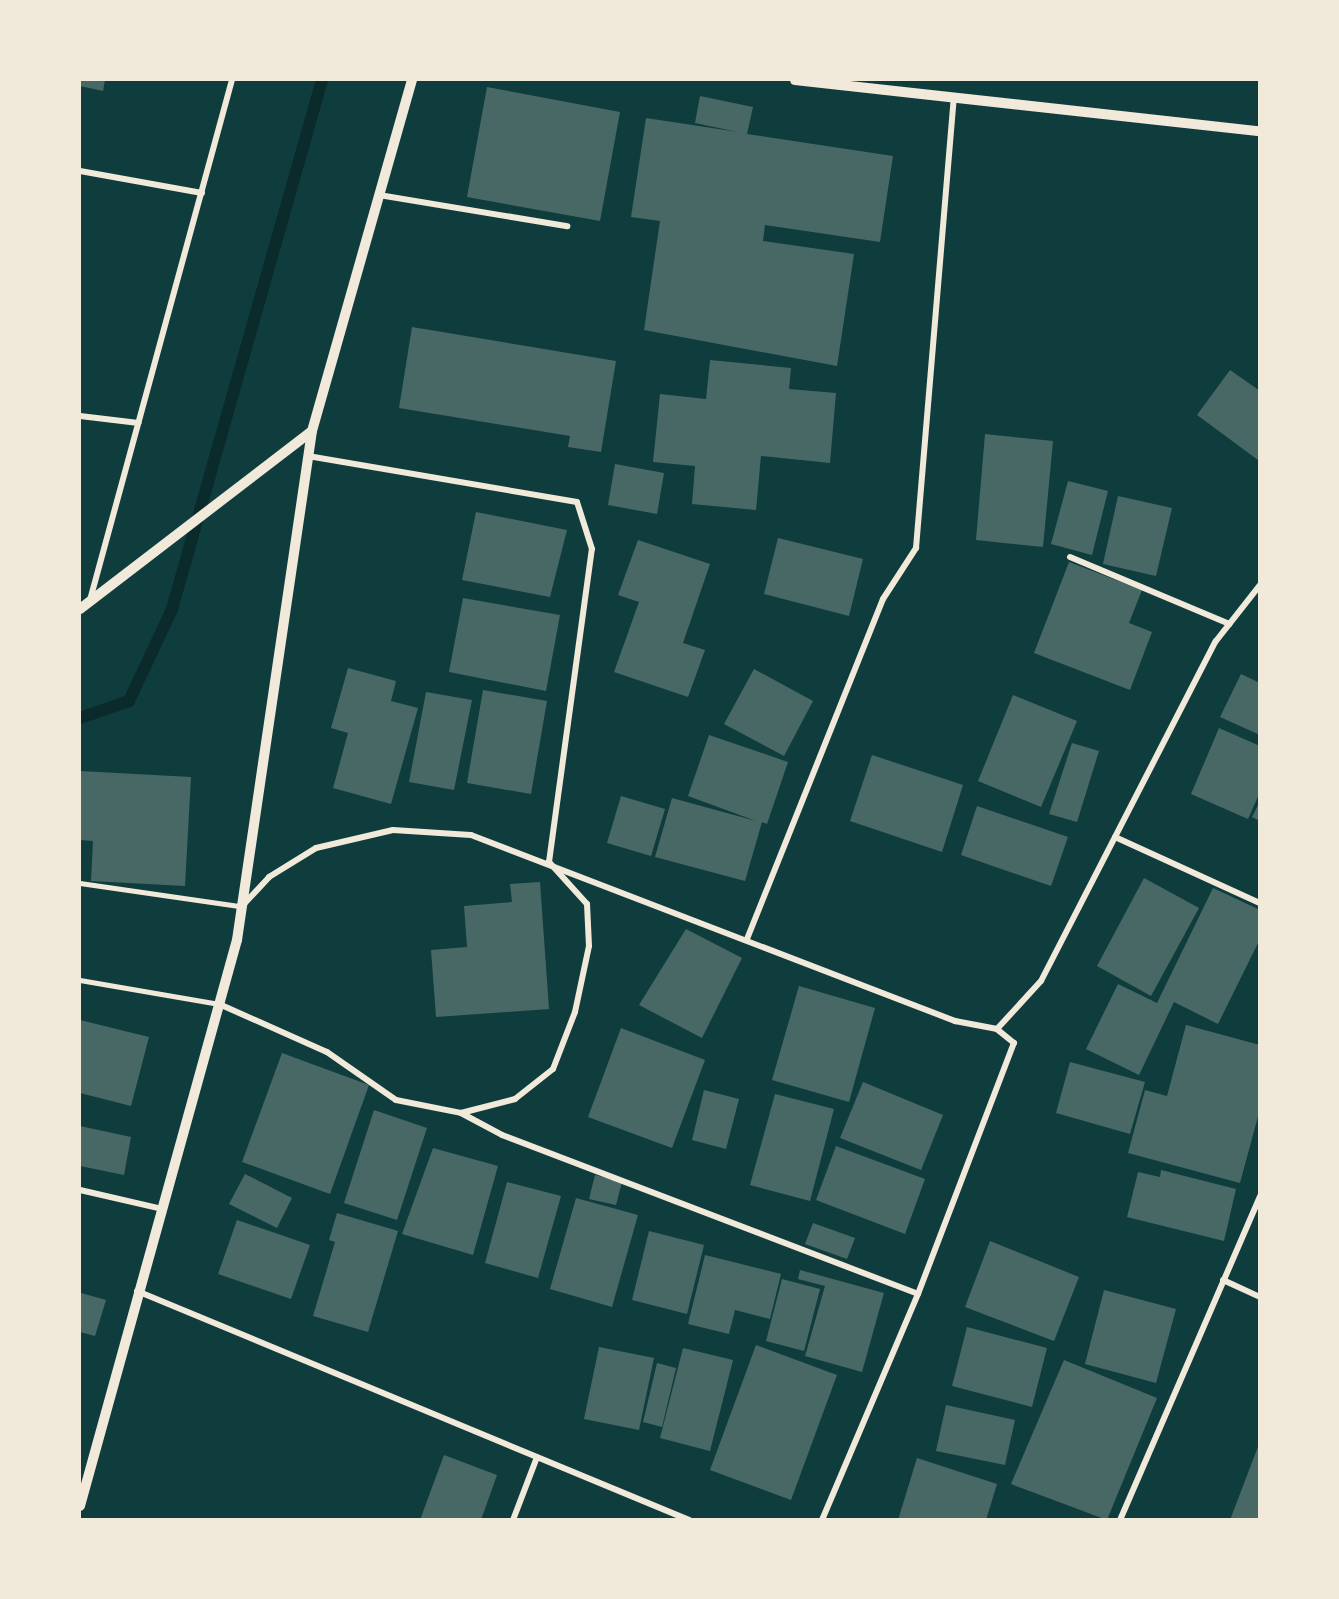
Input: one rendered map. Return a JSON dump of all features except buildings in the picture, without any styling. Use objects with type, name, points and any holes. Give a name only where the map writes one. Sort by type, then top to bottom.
[{"type":"street","points":[[89,602],[232,80]]},
{"type":"street","points":[[80,1506],[81,1487],[219,1004],[242,906],[312,431],[411,80]]},
{"type":"street","points":[[795,80],[1260,131]]},
{"type":"street","points":[[747,939],[884,599],[915,548],[954,97]]},
{"type":"street","points":[[80,171],[202,193]]},
{"type":"street","points":[[378,195],[567,226]]},
{"type":"street","points":[[80,416],[139,423]]},
{"type":"street","points":[[80,609],[134,573],[265,466],[312,431]]},
{"type":"street","points":[[308,456],[577,502],[592,549],[549,862],[587,904],[589,946],[575,1012],[553,1069],[515,1098],[461,1113]]},
{"type":"street","points":[[1070,557],[1229,624]]},
{"type":"street","points":[[997,1029],[1041,981],[1229,624],[1260,585]]},
{"type":"street","points":[[242,906],[269,877],[316,848],[393,830],[471,835],[549,862],[955,1021],[997,1029],[1014,1043],[918,1294],[822,1520]]},
{"type":"street","points":[[1115,837],[1260,903]]},
{"type":"street","points":[[219,1004],[327,1052],[396,1100],[461,1113],[502,1135],[918,1294]]},
{"type":"street","points":[[80,1190],[162,1209]]},
{"type":"street","points":[[1120,1520],[1260,1196]]},
{"type":"street","points":[[1223,1280],[1260,1297]]},
{"type":"street","points":[[136,1291],[688,1520]]},
{"type":"street","points":[[513,1520],[537,1457]]},
{"type":"lane","points":[[80,883],[242,906]]},
{"type":"lane","points":[[80,980],[219,1004]]},
{"type":"waterway","points":[[80,718],[129,701],[172,609],[322,80]]}]
